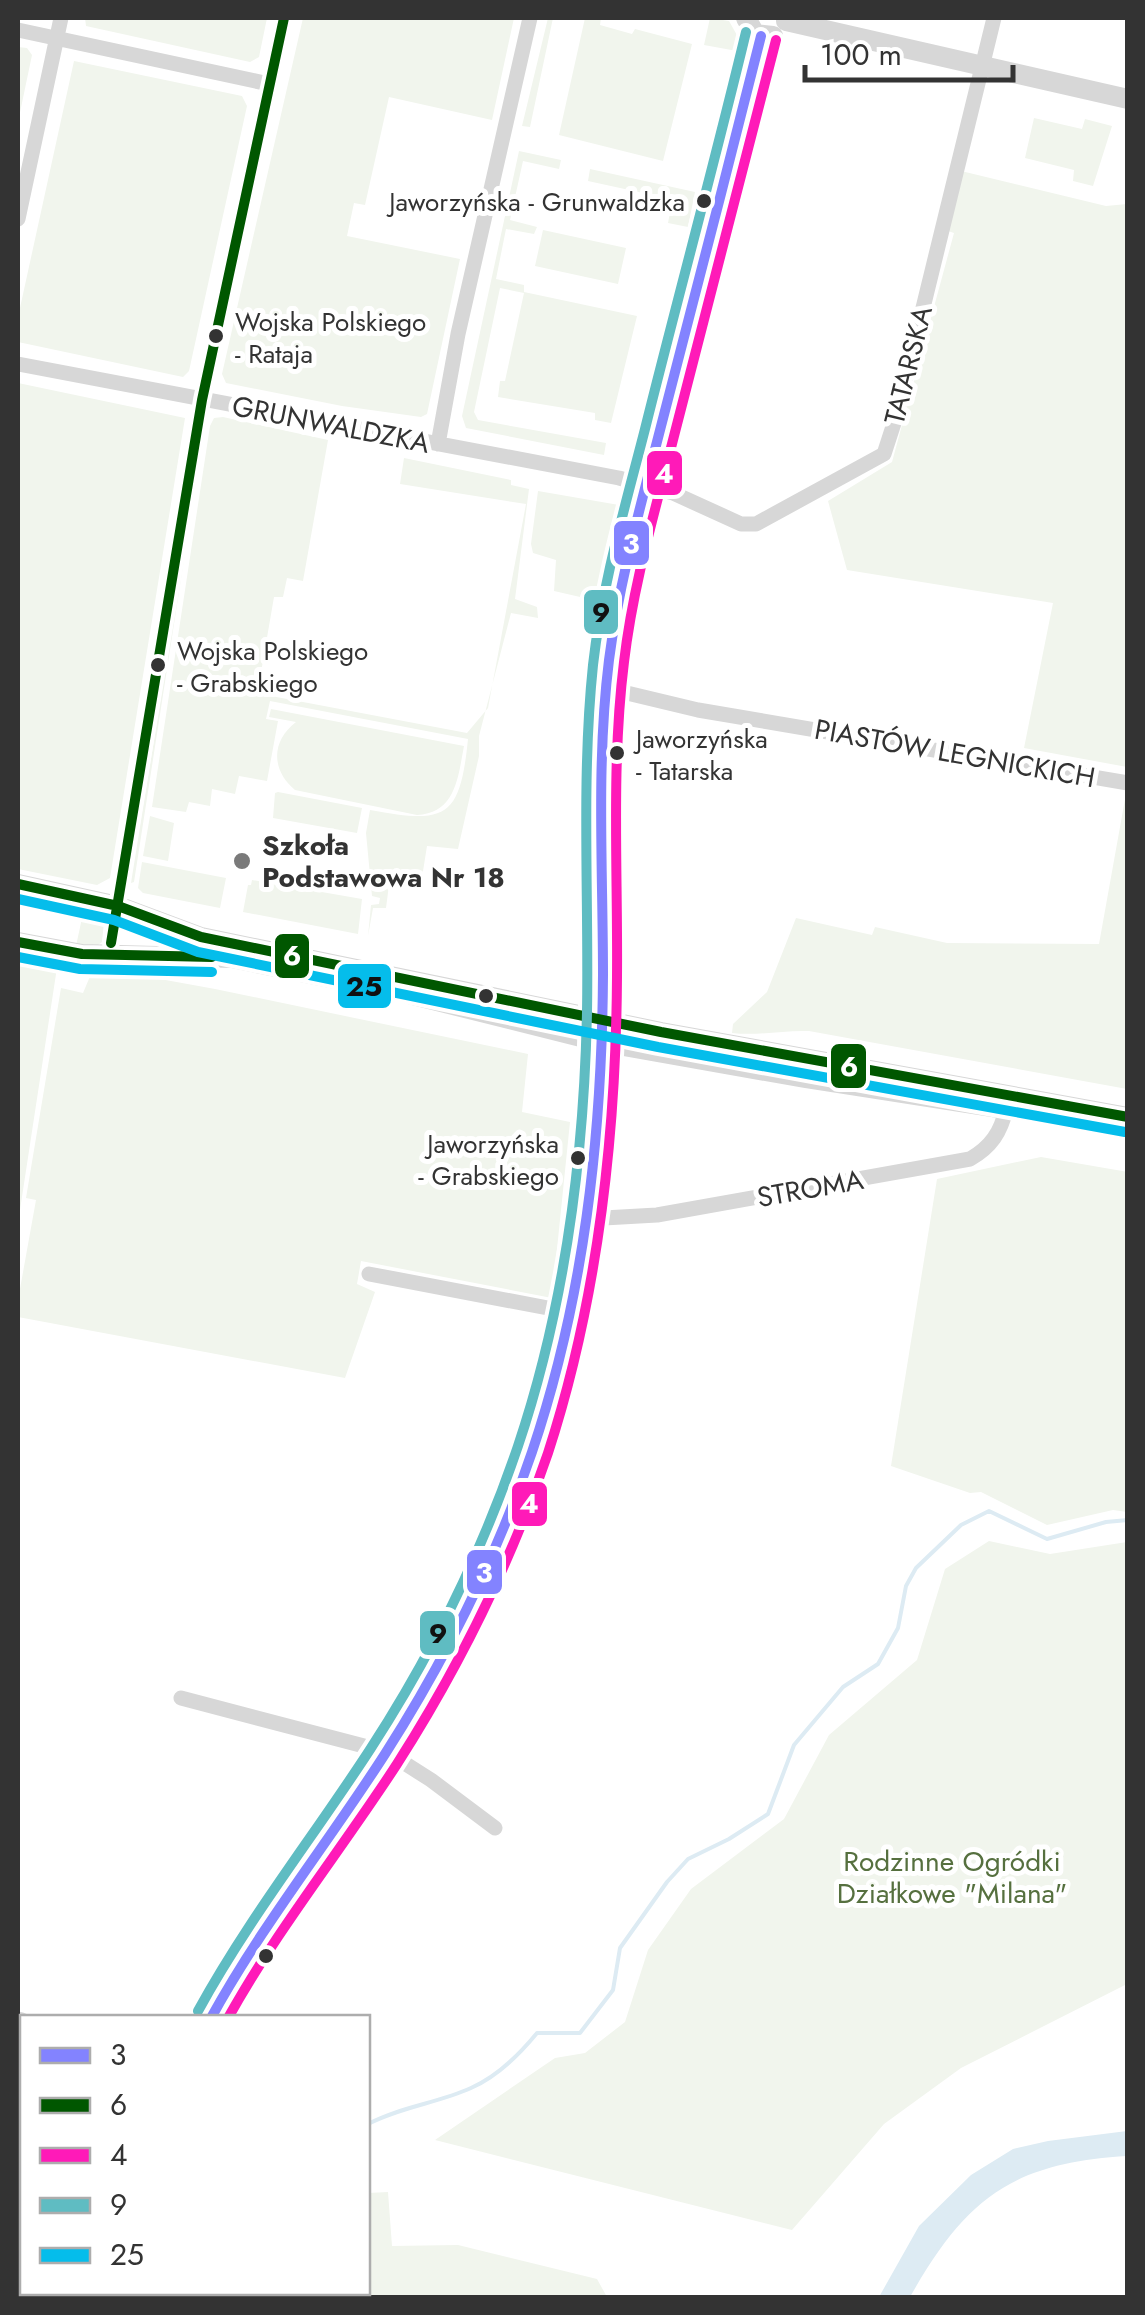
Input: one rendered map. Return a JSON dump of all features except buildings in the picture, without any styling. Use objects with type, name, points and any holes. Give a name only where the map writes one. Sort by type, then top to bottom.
[{"type":"street","points":[[18,219],[61,18]]},
{"type":"street","points":[[109,956],[202,400],[284,18]]},
{"type":"street","points":[[438,444],[458,334],[530,18]]},
{"type":"street","points":[[746,18],[750,30],[762,36],[779,32],[786,19],[1128,99]]},
{"type":"street","name":"TATARSKA","points":[[645,485],[692,500],[741,524],[756,524],[884,454],[898,414],[994,18]]},
{"type":"street","points":[[18,30],[269,84]]},
{"type":"street","points":[[213,2015],[252,1947],[386,1752],[450,1643],[492,1559],[534,1447],[570,1312],[586,1218],[602,1020],[602,752],[606,688],[627,557],[762,36]]},
{"type":"street","name":"GRUNWALDZKA","points":[[18,364],[645,485]]},
{"type":"street","name":"PIASTÓW LEGNICKICH","points":[[606,688],[698,710],[1128,782]]},
{"type":"street","points":[[18,884],[118,906],[191,934],[218,949],[601,1042],[1128,1130]]},
{"type":"street","points":[[18,942],[109,956],[218,949],[1128,1117]]},
{"type":"street","name":"STROMA","points":[[586,1218],[657,1215],[970,1158],[990,1146],[1006,1109]]},
{"type":"street","points":[[369,1274],[570,1312]]},
{"type":"street","points":[[181,1698],[386,1752],[495,1828]]},
{"type":"green space","points":[[85,18],[267,18],[259,57],[250,62],[86,26]]},
{"type":"green space","points":[[303,18],[514,18],[492,120],[389,97],[365,205],[354,203],[347,236],[460,259],[427,414],[421,417],[226,383],[222,374]]},
{"type":"green space","points":[[548,18],[553,18],[530,127],[522,126]]},
{"type":"green space","points":[[585,18],[601,18],[600,25],[632,34],[635,29],[692,44],[663,161],[559,135]]},
{"type":"green space","points":[[710,18],[729,21],[738,37],[737,51],[704,45]]},
{"type":"green space","points":[[18,47],[27,48],[32,55],[18,122]]},
{"type":"green space","points":[[74,61],[242,96],[247,106],[189,371],[183,377],[18,342],[18,317]]},
{"type":"green space","points":[[1034,118],[1082,129],[1085,119],[1112,126],[1093,186],[1073,181],[1074,170],[1025,158]]},
{"type":"green space","points":[[519,151],[561,160],[559,169],[523,161],[510,220],[537,227],[534,234],[506,229],[496,279],[524,285],[524,292],[637,316],[611,423],[595,420],[595,413],[498,397],[524,293],[500,288],[474,412],[478,420],[606,443],[604,455],[466,428],[462,416]]},
{"type":"green space","points":[[590,169],[695,192],[688,227],[668,223],[671,207],[648,202],[643,193],[588,181]]},
{"type":"green space","points":[[957,170],[1106,206],[1127,204],[1127,767],[1024,748],[1053,603],[847,570],[828,501],[892,462],[954,233],[942,229]]},
{"type":"green space","points":[[543,230],[626,248],[618,284],[535,266]]},
{"type":"green space","points":[[18,383],[185,418],[110,878],[97,885],[18,869]]},
{"type":"green space","points":[[214,418],[328,440],[303,581],[287,578],[283,597],[274,597],[259,684],[251,682],[250,692],[467,733],[486,711],[458,849],[427,846],[420,890],[389,885],[386,908],[373,908],[368,936],[371,905],[379,904],[380,898],[372,896],[366,833],[370,810],[416,816],[444,810],[460,786],[468,739],[270,701],[266,719],[278,721],[267,781],[239,776],[235,794],[212,789],[210,806],[189,802],[186,812],[152,807],[210,426]]},
{"type":"green space","points":[[205,424],[134,882],[131,883]]},
{"type":"green space","points":[[404,458],[511,480],[511,485],[529,489],[515,599],[537,607],[538,618],[511,613],[492,685],[526,504],[400,484]]},
{"type":"green space","points":[[538,491],[619,505],[602,602],[554,591],[556,560],[533,553],[531,544]]},
{"type":"green space","points":[[271,709],[464,746],[453,791],[440,808],[417,815],[295,790],[282,774],[277,756],[282,738],[296,722],[269,717]]},
{"type":"green space","points":[[1127,788],[1127,1089],[809,1031],[732,1033],[733,1024],[767,992],[796,918],[872,935],[875,927],[947,943],[1099,944]]},
{"type":"green space","points":[[278,792],[362,808],[357,833],[273,818]]},
{"type":"green space","points":[[150,816],[174,823],[168,861],[143,856]]},
{"type":"green space","points":[[142,862],[226,878],[220,908],[143,893],[138,888]]},
{"type":"green space","points":[[252,880],[362,899],[358,934],[243,912]]},
{"type":"green space","points":[[85,904],[105,912],[102,942],[98,945],[76,946]]},
{"type":"green space","points":[[18,954],[58,961],[18,1223]]},
{"type":"green space","points":[[94,967],[528,1054],[522,1112],[570,1122],[552,1298],[361,1261],[357,1284],[375,1292],[345,1378],[18,1317],[36,1200],[26,1198],[61,988],[83,993]]},
{"type":"green space","points":[[1041,1157],[1128,1172],[1127,1512],[1113,1510],[1047,1525],[981,1492],[970,1493],[891,1466],[937,1179]]},
{"type":"green space","name":"Rodzinne Ogródki Działkowe \"Milana\"","points":[[989,1541],[1050,1554],[1127,1542],[1127,1984],[961,2068],[884,2124],[792,2230],[435,2140],[555,2058],[585,2053],[625,2022],[648,1950],[691,1889],[784,1819],[829,1735],[917,1660],[945,1569]]},
{"type":"green space","points":[[18,2027],[20,2295],[80,2295],[18,2297]]},
{"type":"green space","points":[[388,2192],[392,2246],[458,2245],[597,2279],[607,2297],[202,2297],[370,2295],[370,2193]]},
{"type":"shaded area","points":[[1127,2131],[1127,2156],[1052,2167],[996,2192],[951,2234],[910,2297],[879,2297],[919,2226],[971,2175],[1013,2149]]},
{"type":"waterway","points":[[370,2123],[481,2083],[507,2064],[537,2033],[580,2033],[613,1990],[620,1948],[667,1882],[688,1859],[768,1814],[794,1745],[843,1687],[878,1664],[898,1628],[906,1586],[916,1568],[961,1525],[989,1511],[1047,1539],[1106,1522],[1128,1520]]},
{"type":"transit line","name":"6","points":[[111,943],[202,400],[284,18]]},
{"type":"transit line","name":"9","points":[[198,2011],[415,1676],[488,1525],[534,1393],[560,1286],[582,1122],[587,1012],[587,752],[597,635],[622,517],[746,32]]},
{"type":"transit line","name":"3","points":[[213,2015],[428,1682],[502,1531],[550,1394],[577,1276],[594,1157],[602,1036],[603,738],[613,631],[637,518],[761,36]]},
{"type":"transit line","name":"4","points":[[230,2015],[442,1690],[518,1534],[565,1395],[592,1277],[613,1098],[618,740],[628,633],[652,520],[776,40]]},
{"type":"transit line","name":"6","points":[[18,884],[118,906],[201,937],[661,1032],[1128,1117]]},
{"type":"transit line","name":"25","points":[[18,899],[114,920],[198,952],[658,1047],[1125,1132]]},
{"type":"transit line","name":"6","points":[[18,942],[82,954],[212,957]]},
{"type":"transit line","name":"25","points":[[18,957],[80,969],[212,972]]},
{"type":"place","name":"Jaworzyńska - Grunwaldzka","points":[[704,201]]},
{"type":"place","name":"Wojska Polskiego - Rataja","points":[[216,336]]},
{"type":"place","name":"Wojska Polskiego - Grabskiego","points":[[158,665]]},
{"type":"place","name":"Jaworzyńska - Tatarska","points":[[617,753]]},
{"type":"place","name":"Szkoła Podstawowa Nr 18","points":[[242,861]]},
{"type":"place","name":"Jaworzyńska - Grabskiego","points":[[578,1158]]}]
